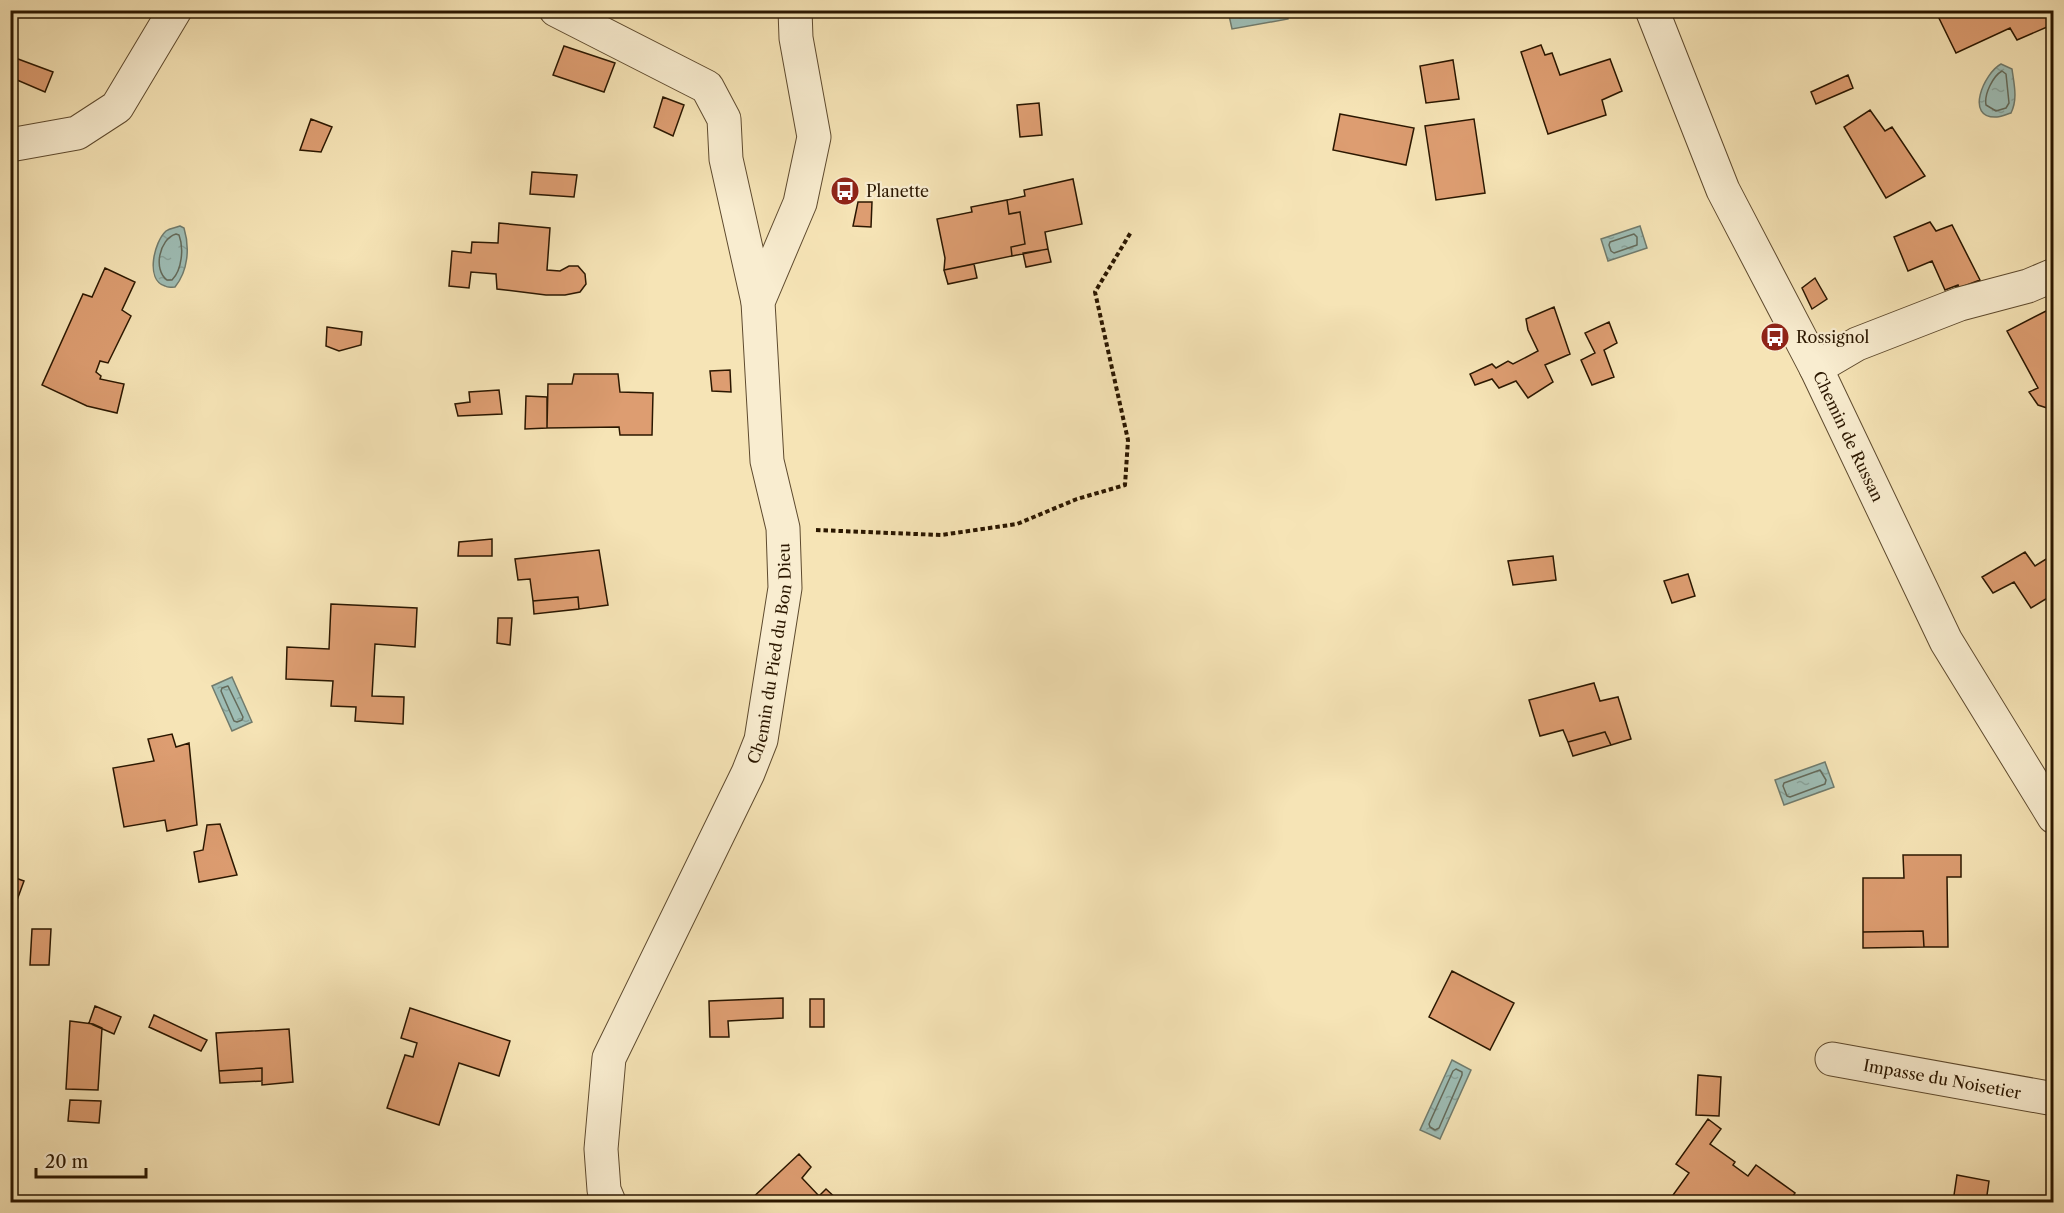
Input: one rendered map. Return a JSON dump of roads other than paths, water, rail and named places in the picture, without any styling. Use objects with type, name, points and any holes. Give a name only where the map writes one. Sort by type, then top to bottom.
[{"type":"street","points":[[10,145],[77,133],[117,107],[175,10]]},
{"type":"street","points":[[556,10],[707,87],[724,118],[726,159],[758,302]]},
{"type":"street","name":"Chemin du Pied du Bon Dieu","points":[[609,1203],[604,1190],[600,1149],[609,1058],[748,773],[761,740],[785,588],[783,528],[766,461],[758,302],[800,203],[814,137],[796,38],[795,10]]},
{"type":"street","name":"Chemin de Russan","points":[[1652,10],[1724,190],[1816,368],[1946,641],[2054,818]]},
{"type":"street","points":[[1816,368],[1868,340],[1960,304],[2028,286],[2054,274]]},
{"type":"street","name":"Impasse du Noisetier","points":[[1832,1059],[2054,1099]]},
{"type":"water","points":[[1228,11],[1279,11],[1280,14],[1287,11],[1288,19],[1232,29]]},
{"type":"water","points":[[2001,64],[2012,69],[2015,91],[2013,108],[2011,113],[2003,116],[1987,116],[1981,111],[1980,95],[1989,76]]},
{"type":"water","points":[[180,226],[184,228],[187,259],[183,274],[175,287],[167,287],[155,276],[153,269],[155,252],[166,231]]},
{"type":"water","points":[[1640,226],[1647,248],[1608,261],[1601,239]]},
{"type":"water","points":[[232,677],[252,722],[232,731],[212,686]]},
{"type":"water","points":[[1825,762],[1834,787],[1784,805],[1775,780]]},
{"type":"water","points":[[1452,1060],[1471,1070],[1440,1139],[1420,1130]]},
{"type":"place","name":"Planette","points":[[845,191]]},
{"type":"place","name":"Rossignol","points":[[1775,337]]}]
